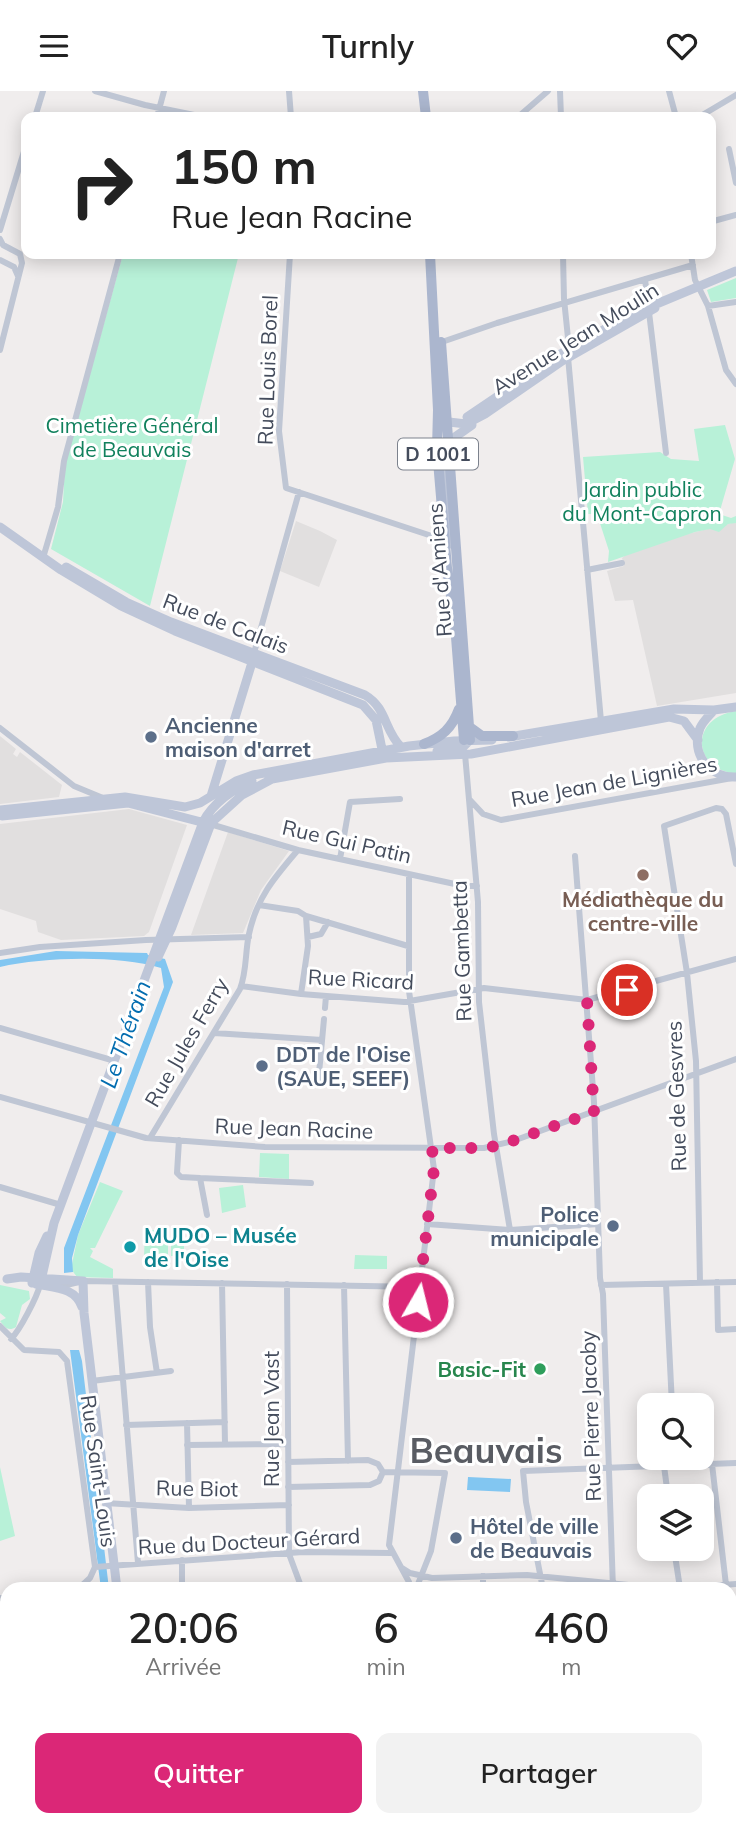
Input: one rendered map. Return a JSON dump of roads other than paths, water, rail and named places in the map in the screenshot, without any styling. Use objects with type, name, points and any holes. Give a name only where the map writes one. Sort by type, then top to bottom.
[{"type":"main road","points":[[419,112],[421,91]]},
{"type":"main road","points":[[421,91],[425,112]]},
{"type":"main road","name":"Rue d'Amiens","points":[[430,259],[437,344],[438,432],[444,540],[455,624]]},
{"type":"main road","name":"Avenue Jean Moulin","points":[[467,417],[557,356],[648,309],[736,271]]},
{"type":"main road","name":"Avenue Jean Moulin","points":[[449,444],[485,414],[568,357],[648,309]]},
{"type":"main road","name":"Rue d'Amiens","points":[[437,344],[450,423],[455,624],[466,745]]},
{"type":"main road","name":"Avenue Jean Moulin","points":[[438,432],[450,423],[466,423],[485,414]]},
{"type":"main road","name":"Rue d'Amiens","points":[[449,444],[471,727]]},
{"type":"main road","name":"Rue de Calais","points":[[0,527],[121,606],[175,631],[369,698],[380,708],[391,736],[401,747]]},
{"type":"main road","points":[[36,1281],[39,1253],[54,1223],[207,823],[211,797],[253,657]]},
{"type":"main road","name":"Rue de Calais","points":[[253,657],[363,705],[372,713],[378,725],[384,755]]},
{"type":"main road","points":[[424,744],[448,730],[461,707]]},
{"type":"main road","points":[[0,810],[129,797],[181,808],[197,805],[246,777],[384,755],[406,757],[674,709],[715,711],[736,707]]},
{"type":"main road","points":[[715,711],[703,723],[698,740],[700,756],[715,773],[734,778]]},
{"type":"main road","points":[[207,823],[230,803],[262,783],[384,755],[401,747],[424,744],[466,745],[669,717],[684,721],[698,740]]},
{"type":"main road","points":[[471,727],[482,736],[513,736]]},
{"type":"main road","name":"D 1001","points":[[466,745],[471,727]]},
{"type":"main road","points":[[211,810],[245,784],[287,770]]},
{"type":"main road","points":[[0,817],[128,803],[207,823]]},
{"type":"main road","points":[[36,1281],[46,1258],[54,1223]]},
{"type":"main road","points":[[46,1258],[50,1272],[63,1281]]},
{"type":"main road","points":[[4,1278],[83,1281],[84,1313],[111,1565],[115,1582]]},
{"type":"main road","points":[[36,1281],[75,1294],[84,1313]]},
{"type":"street","points":[[37,112],[43,91]]},
{"type":"street","points":[[95,91],[176,112]]},
{"type":"street","points":[[158,112],[164,91]]},
{"type":"street","points":[[289,91],[291,112]]},
{"type":"street","points":[[524,112],[548,91]]},
{"type":"street","points":[[559,91],[561,112]]},
{"type":"street","points":[[669,91],[675,112]]},
{"type":"street","points":[[707,112],[736,95]]},
{"type":"street","points":[[729,149],[736,183]]},
{"type":"street","points":[[0,230],[21,161]]},
{"type":"street","points":[[716,220],[736,215]]},
{"type":"street","points":[[0,239],[21,257]]},
{"type":"street","points":[[0,350],[21,259]]},
{"type":"street","points":[[44,556],[58,507],[64,461],[119,259]]},
{"type":"street","name":"Rue Louis Borel","points":[[290,259],[279,436],[286,488],[299,492]]},
{"type":"street","points":[[563,259],[568,338]]},
{"type":"street","points":[[692,259],[698,286],[708,306],[726,370],[736,384]]},
{"type":"street","points":[[0,260],[14,267],[18,278]]},
{"type":"street","points":[[437,344],[497,323],[693,265]]},
{"type":"street","points":[[645,279],[666,453]]},
{"type":"street","points":[[708,306],[736,302]]},
{"type":"street","points":[[568,357],[601,722]]},
{"type":"street","points":[[253,657],[299,492],[444,540]]},
{"type":"street","points":[[587,570],[622,563]]},
{"type":"street","points":[[0,729],[74,786],[105,799]]},
{"type":"street","name":"Rue Gambetta","points":[[466,745],[477,886],[479,988],[496,1146],[510,1230]]},
{"type":"street","name":"Rue Jean de Lignières","points":[[470,798],[484,814],[501,820],[734,778]]},
{"type":"street","points":[[341,859],[350,802],[400,799]]},
{"type":"street","name":"Rue de Gesvres","points":[[700,1283],[697,1074],[687,973],[664,826],[716,808],[723,810],[736,864]]},
{"type":"street","name":"Rue Gui Patin","points":[[207,823],[298,849],[464,886],[477,886]]},
{"type":"street","name":"Rue Jules Ferry","points":[[150,1138],[241,986],[249,937],[259,905],[267,887],[298,849]]},
{"type":"street","name":"Rue Pierre Jacoby","points":[[575,856],[594,1112],[606,1344],[613,1582]]},
{"type":"street","points":[[391,1553],[389,1545],[397,1472],[434,1169],[410,1002],[409,874]]},
{"type":"street","points":[[259,905],[298,911],[306,916],[408,946]]},
{"type":"street","points":[[301,993],[308,937],[306,916]]},
{"type":"street","points":[[308,937],[321,935],[327,922]]},
{"type":"street","points":[[0,953],[40,947],[163,939],[249,937]]},
{"type":"street","points":[[587,1000],[736,959]]},
{"type":"street","name":"Rue Ricard","points":[[241,986],[410,1002],[479,988],[587,1000]]},
{"type":"street","points":[[325,1008],[326,996]]},
{"type":"street","points":[[318,1083],[324,1019]]},
{"type":"street","points":[[0,1028],[115,1061]]},
{"type":"street","points":[[214,1033],[322,1040]]},
{"type":"street","name":"Rue Jean Racine","points":[[0,1097],[150,1138],[312,1148],[496,1146],[736,1059]]},
{"type":"street","points":[[312,1148],[313,1137]]},
{"type":"street","points":[[179,1140],[177,1173],[181,1177],[311,1183]]},
{"type":"street","points":[[200,1178],[207,1215]]},
{"type":"street","points":[[0,1187],[61,1205]]},
{"type":"street","points":[[427,1224],[510,1230],[598,1224]]},
{"type":"street","points":[[0,1327],[11,1339],[19,1331],[27,1309],[35,1299],[36,1281]]},
{"type":"street","points":[[53,1287],[83,1281],[419,1287]]},
{"type":"street","points":[[115,1282],[138,1563]]},
{"type":"street","points":[[148,1282],[150,1327],[157,1373]]},
{"type":"street","points":[[717,1282],[718,1330],[736,1329]]},
{"type":"street","points":[[601,1285],[736,1282]]},
{"type":"street","points":[[222,1283],[225,1444]]},
{"type":"street","points":[[666,1284],[671,1393]]},
{"type":"street","name":"Rue Jean Vast","points":[[287,1285],[289,1554]]},
{"type":"street","points":[[344,1285],[348,1461]]},
{"type":"street","name":"Rue Saint-Louis","points":[[11,1339],[27,1351],[61,1353],[67,1361],[95,1567],[86,1582]]},
{"type":"street","points":[[92,1381],[171,1371]]},
{"type":"street","points":[[126,1425],[225,1422]]},
{"type":"street","points":[[187,1423],[189,1508]]},
{"type":"street","points":[[187,1445],[288,1444]]},
{"type":"street","points":[[288,1462],[374,1462],[383,1472]]},
{"type":"street","points":[[714,1464],[736,1463]]},
{"type":"street","points":[[542,1582],[527,1511],[523,1471],[637,1467]]},
{"type":"street","points":[[713,1470],[726,1582]]},
{"type":"street","points":[[383,1472],[445,1473],[431,1551],[418,1582]]},
{"type":"street","points":[[288,1487],[367,1486],[379,1481],[383,1472]]},
{"type":"street","name":"Rue Biot","points":[[105,1503],[189,1508],[289,1505]]},
{"type":"street","name":"Rue du Docteur Gérard","points":[[95,1567],[303,1552],[391,1553],[409,1582]]},
{"type":"street","points":[[289,1554],[299,1582]]},
{"type":"street","points":[[182,1560],[182,1582]]},
{"type":"street","points":[[676,1561],[679,1582]]},
{"type":"street","points":[[398,1564],[407,1572],[422,1576],[541,1577],[577,1582]]},
{"type":"street","points":[[483,1576],[483,1582]]},
{"type":"water","points":[[56,951],[147,953],[165,959],[173,982],[78,1235],[72,1258],[73,1272],[64,1273],[64,1248],[164,987],[161,968],[124,961],[59,959],[0,967],[0,960]]},
{"type":"water","points":[[70,1350],[79,1350],[82,1361],[108,1582],[100,1582]]},
{"type":"water","points":[[468,1477],[511,1479],[510,1492],[467,1490]]},
{"type":"place","name":"Ancienne maison d'arret","points":[[151,737]]},
{"type":"place","name":"Médiathèque du centre-ville","points":[[643,875]]},
{"type":"place","name":"DDT de l'Oise (SAUE, SEEF)","points":[[262,1066]]},
{"type":"place","name":"Police municipale","points":[[613,1226]]},
{"type":"place","name":"MUDO – Musée de l'Oise","points":[[130,1247]]},
{"type":"place","name":"Basic-Fit","points":[[540,1369]]},
{"type":"place","name":"Hôtel de ville de Beauvais","points":[[456,1538]]},
{"type":"district","name":"Beauvais","points":[[486,1450]]},
{"type":"park label","name":"Cimetière Général de Beauvais","points":[[132,437]]},
{"type":"park label","name":"Jardin public du Mont-Capron","points":[[642,501]]},
{"type":"water label","name":"Le Thérain","points":[[125,1034]]}]
